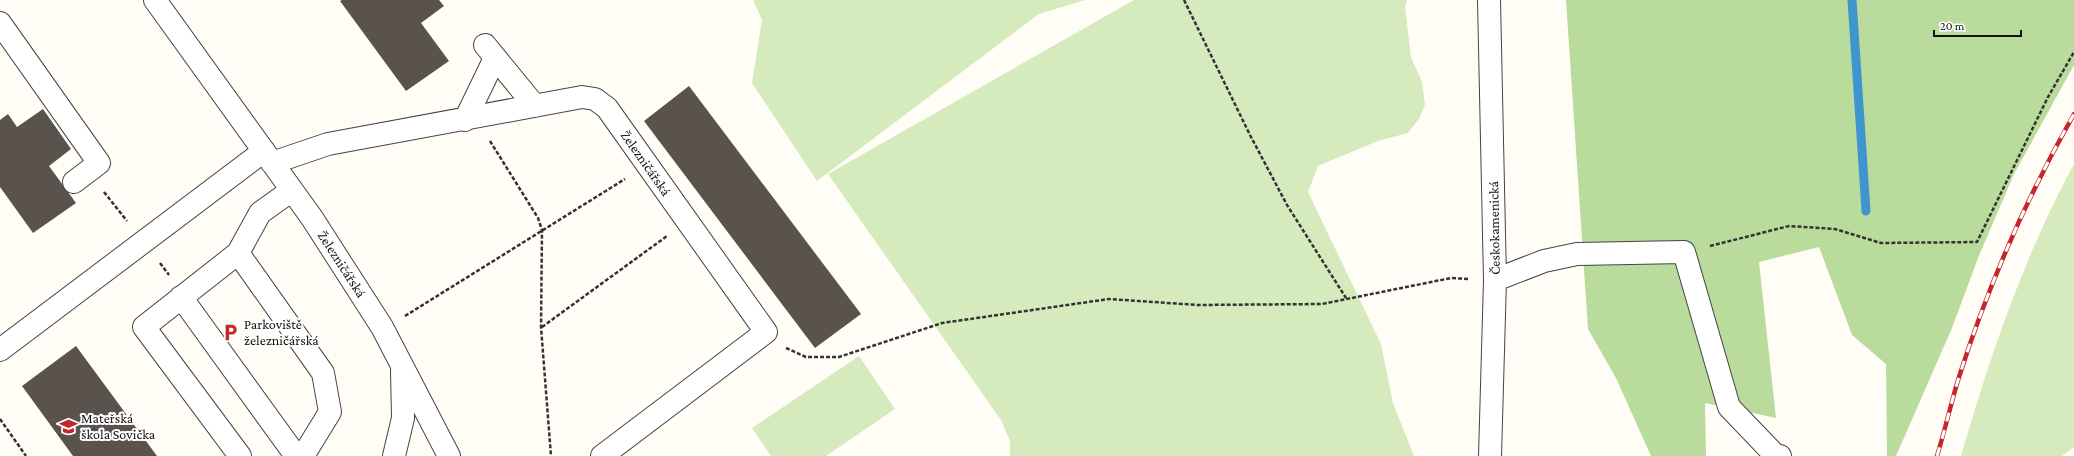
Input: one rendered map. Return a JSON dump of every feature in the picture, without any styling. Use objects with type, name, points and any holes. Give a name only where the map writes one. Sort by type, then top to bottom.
[{"type":"street","name":"Železničářská","points":[[155,0],[312,218],[382,327],[448,456]]},
{"type":"street","name":"Českokamenická","points":[[1489,0],[1495,280],[1490,456]]},
{"type":"street","points":[[0,23],[98,163],[74,182]]},
{"type":"street","points":[[470,119],[490,51],[535,106]]},
{"type":"street","name":"Železničářská","points":[[268,157],[328,144],[470,119],[582,97],[595,99],[607,108],[766,332]]},
{"type":"street","points":[[0,350],[268,157]]},
{"type":"street","points":[[240,456],[144,327],[238,253],[260,212],[292,190]]},
{"type":"street","points":[[1495,280],[1544,261],[1577,254],[1684,252],[1729,407],[1775,455],[1780,456]]},
{"type":"street","points":[[238,253],[323,373],[330,412],[303,456]]},
{"type":"street","points":[[181,297],[296,456]]},
{"type":"street","points":[[602,456],[766,332]]},
{"type":"street","points":[[394,456],[403,418],[402,365]]},
{"type":"path","points":[[1184,0],[1250,135],[1287,205],[1346,298]]},
{"type":"path","points":[[1684,252],[1789,226],[1835,229],[1881,243],[1977,242],[2048,97],[2074,52]]},
{"type":"path","points":[[470,119],[538,218],[542,230],[541,327],[551,456]]},
{"type":"path","points":[[399,320],[647,165]]},
{"type":"path","points":[[541,327],[687,221]]},
{"type":"path","points":[[766,332],[785,348],[806,357],[840,357],[942,323],[1109,299],[1198,305],[1322,304],[1451,278],[1495,280]]},
{"type":"path","points":[[0,419],[26,456]]},
{"type":"green space","points":[[753,0],[1085,0],[1039,14],[817,181],[752,83],[762,20]]},
{"type":"green space","points":[[1134,0],[1407,0],[1405,7],[1411,57],[1422,82],[1425,105],[1419,119],[1408,133],[1378,141],[1318,166],[1308,192],[1381,344],[1393,403],[1414,456],[1010,456],[1010,441],[1001,420],[828,174]]},
{"type":"green space","points":[[1566,0],[2074,0],[2074,65],[2014,174],[1978,258],[1952,328],[1896,456],[1887,456],[1886,364],[1852,335],[1819,247],[1759,262],[1776,418],[1705,403],[1706,456],[1651,456],[1616,378],[1588,329]]},
{"type":"green space","points":[[2074,164],[2074,447],[2062,456],[1961,456],[1996,344],[2024,270],[2039,234]]},
{"type":"green space","points":[[859,356],[895,409],[826,456],[771,456],[752,428]]},
{"type":"building","points":[[439,0],[444,6],[421,23],[449,61],[406,91],[340,1]]},
{"type":"building","points":[[689,86],[861,314],[815,348],[644,121]]},
{"type":"building","points":[[43,109],[71,149],[49,166],[76,203],[33,233],[0,187],[0,120],[8,114],[17,127]]},
{"type":"building","name":"Mateřská škola Sovička","points":[[76,346],[157,456],[73,456],[22,386]]},
{"type":"waterway","points":[[1852,0],[1866,211]]},
{"type":"railway","points":[[1937,456],[1970,343],[1996,276],[2040,177],[2074,114]]},
{"type":"place","name":"Parkoviště železničářská","points":[[231,332]]},
{"type":"place","name":"Mateřská škola Sovička","points":[[68,426]]}]
